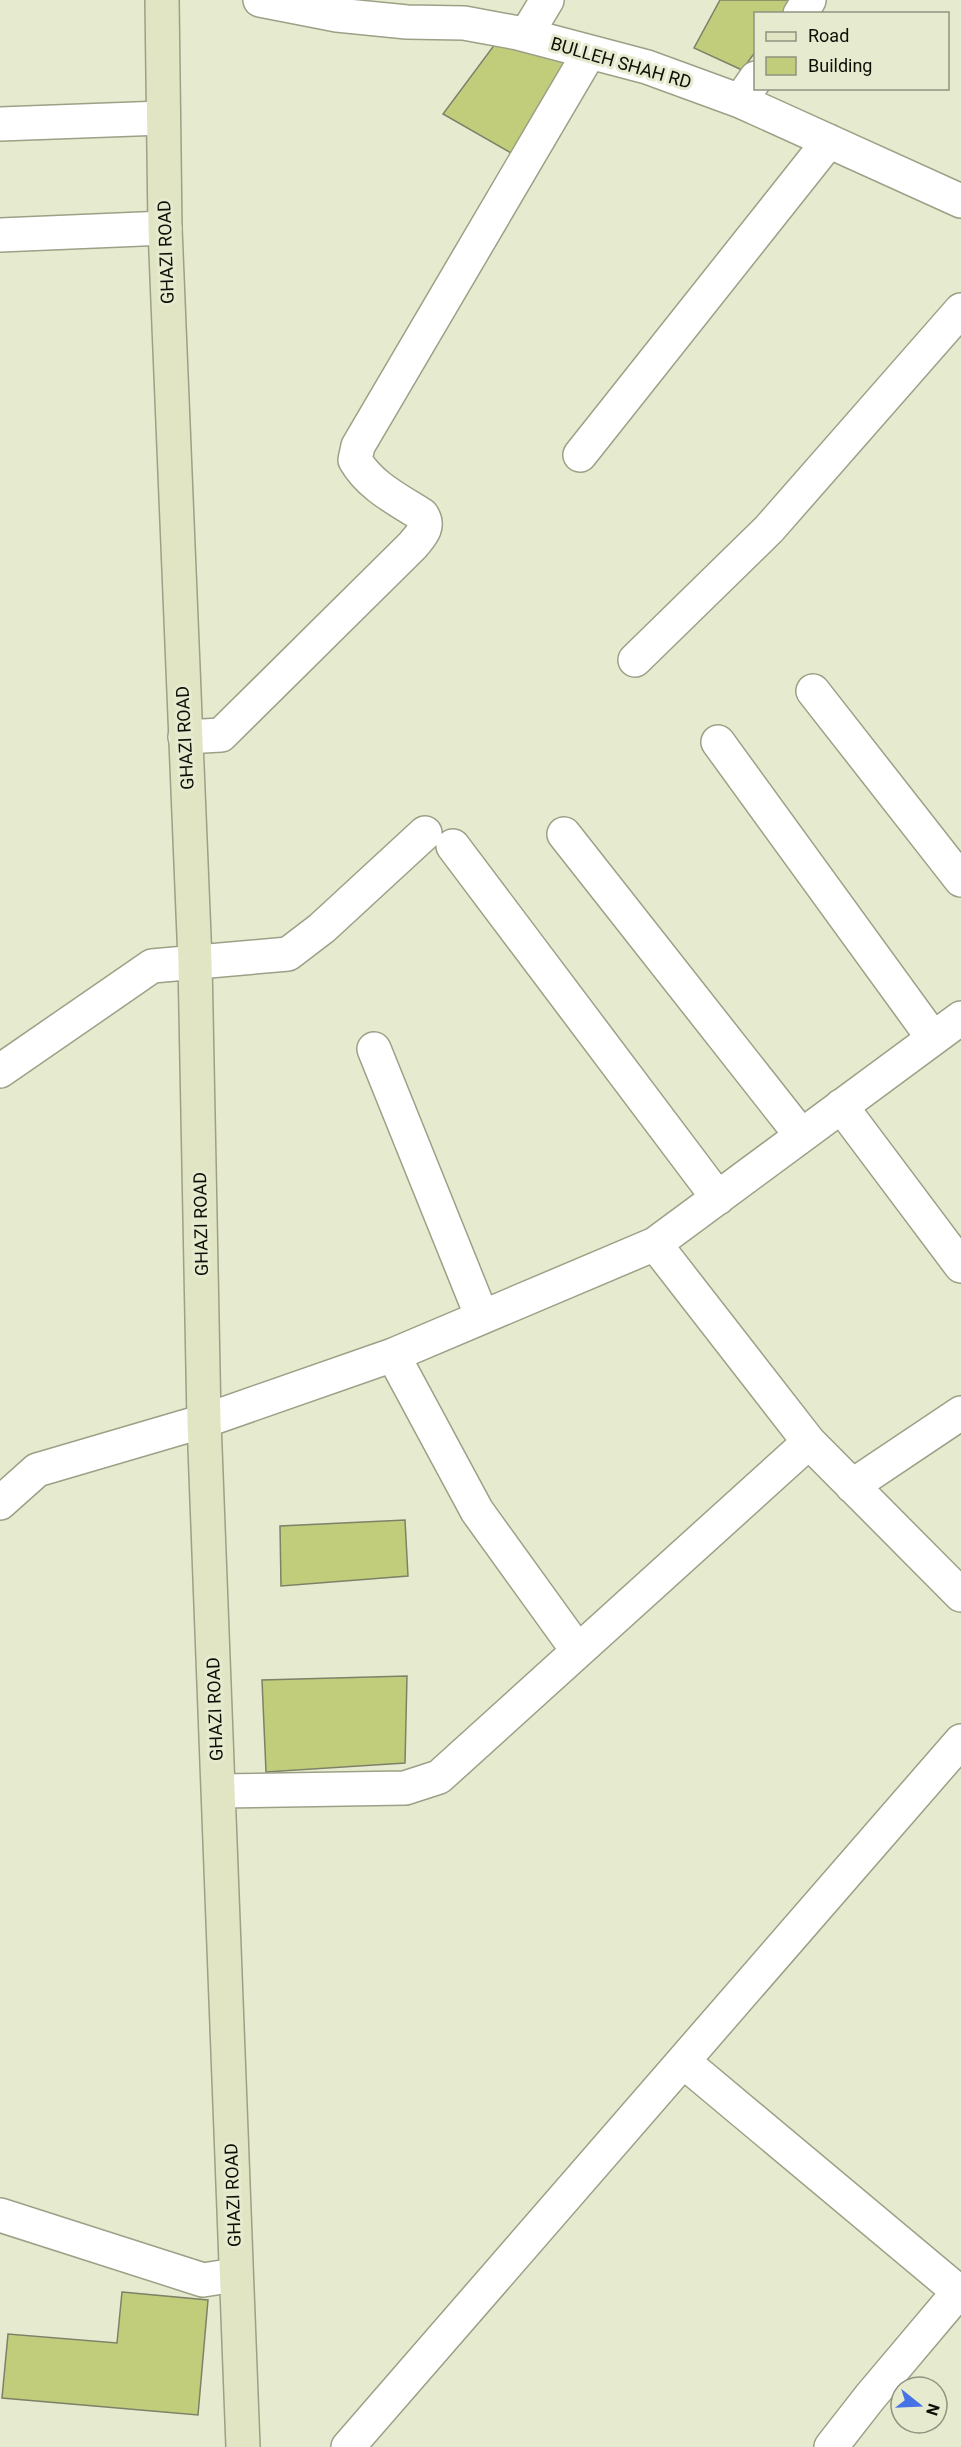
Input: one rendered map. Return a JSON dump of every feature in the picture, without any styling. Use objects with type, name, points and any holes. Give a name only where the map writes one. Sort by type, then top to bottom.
[{"type":"main road","name":"GHAZI ROAD","points":[[162,0],[165,228],[195,961],[204,1421],[243,2447]]},
{"type":"street","name":"BULLEH SHAH RD","points":[[260,0],[338,15],[407,22],[464,23],[526,35],[589,53],[748,89],[830,141],[961,201]]},
{"type":"street","points":[[526,35],[547,0]]},
{"type":"street","points":[[185,737],[220,735],[413,545],[425,529],[425,520],[422,515],[374,483],[362,472],[355,460],[358,446],[589,53]]},
{"type":"street","points":[[0,124],[162,118]]},
{"type":"street","points":[[580,455],[830,141]]},
{"type":"street","points":[[0,235],[165,228]]},
{"type":"street","points":[[636,660],[769,529],[961,310]]},
{"type":"street","points":[[813,691],[961,880]]},
{"type":"street","points":[[718,741],[933,1038]]},
{"type":"street","points":[[564,834],[801,1136]]},
{"type":"street","points":[[0,1071],[152,966],[288,954],[439,839],[718,1198]]},
{"type":"street","points":[[0,1503],[38,1470],[204,1421],[393,1355],[655,1244],[961,1018]]},
{"type":"street","points":[[374,1049],[482,1317]]},
{"type":"street","points":[[841,1106],[961,1266]]},
{"type":"street","points":[[655,1244],[809,1442],[961,1595]]},
{"type":"street","points":[[393,1355],[477,1511],[578,1651]]},
{"type":"street","points":[[852,1486],[961,1413]]},
{"type":"street","points":[[219,1791],[405,1788],[439,1777],[809,1442]]},
{"type":"street","points":[[348,2447],[961,1741]]},
{"type":"street","points":[[684,2062],[960,2290],[831,2447]]},
{"type":"street","points":[[0,2215],[203,2280],[235,2274]]},
{"type":"building","points":[[720,0],[792,0],[783,12],[754,12],[754,54],[742,70],[694,48]]},
{"type":"building","points":[[498,40],[570,60],[511,153],[443,114]]},
{"type":"building","points":[[405,1520],[408,1576],[281,1586],[280,1526]]},
{"type":"building","points":[[407,1676],[405,1763],[266,1772],[262,1680]]},
{"type":"building","points":[[122,2292],[208,2300],[198,2415],[2,2398],[8,2334],[117,2343]]}]
